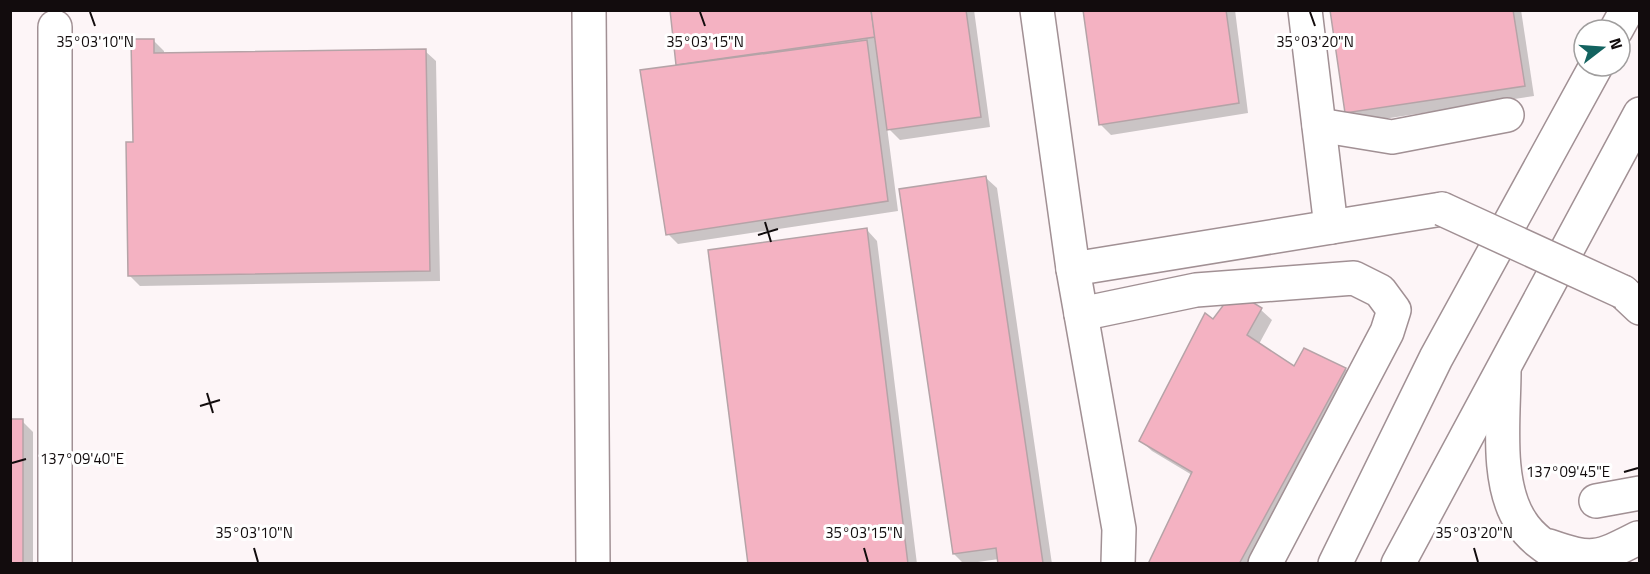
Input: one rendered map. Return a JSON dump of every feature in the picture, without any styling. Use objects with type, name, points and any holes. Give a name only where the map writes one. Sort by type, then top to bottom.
[{"type":"street","points":[[589,10],[593,564]]},
{"type":"street","points":[[1037,10],[1073,269],[1119,529],[1118,564]]},
{"type":"street","points":[[1305,10],[1331,227]]},
{"type":"street","points":[[55,27],[55,564]]},
{"type":"street","points":[[1335,564],[1437,358],[1589,78]]},
{"type":"street","points":[[1398,564],[1640,114]]},
{"type":"street","points":[[1319,125],[1392,137],[1507,115]]},
{"type":"street","points":[[1073,269],[1442,209],[1631,300]]},
{"type":"street","points":[[1081,314],[1196,290],[1354,278],[1380,291],[1394,310],[1386,332],[1265,564]]},
{"type":"street","points":[[1504,369],[1505,481],[1520,522],[1541,544],[1571,564]]},
{"type":"street","points":[[1596,501],[1640,493]]},
{"type":"street","points":[[1541,544],[1582,558],[1609,553],[1637,544]]},
{"type":"building","points":[[670,10],[871,10],[875,37],[676,65]]},
{"type":"building","points":[[871,10],[966,10],[981,117],[887,130]]},
{"type":"building","points":[[1083,10],[1226,10],[1239,103],[1099,125]]},
{"type":"building","points":[[1330,10],[1513,10],[1525,86],[1345,113]]},
{"type":"building","points":[[131,39],[154,39],[154,53],[426,49],[430,271],[128,276],[126,142],[133,142]]},
{"type":"building","points":[[867,40],[888,201],[666,235],[640,70]]},
{"type":"building","points":[[986,176],[1043,563],[1040,564],[998,564],[996,548],[953,554],[899,189]]},
{"type":"building","points":[[867,228],[908,564],[748,564],[708,250]]},
{"type":"building","points":[[1234,291],[1262,308],[1247,335],[1294,366],[1304,348],[1346,368],[1239,564],[1148,564],[1192,472],[1139,441],[1205,313],[1213,319]]},
{"type":"building","points":[[10,419],[23,419],[23,564],[10,564]]}]
